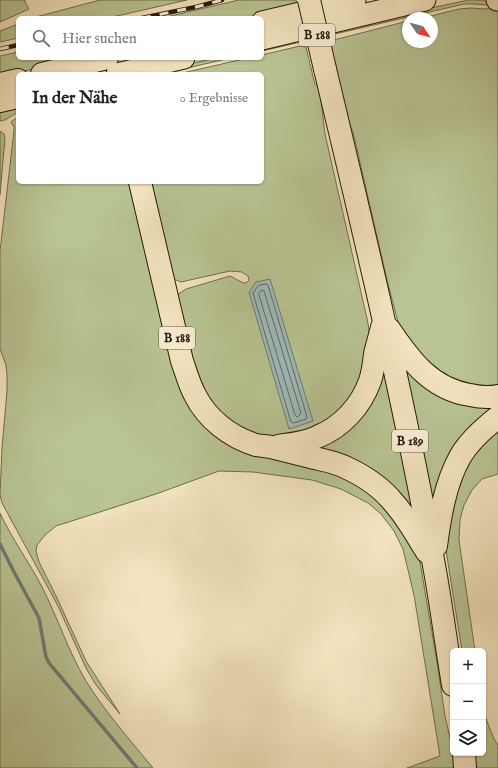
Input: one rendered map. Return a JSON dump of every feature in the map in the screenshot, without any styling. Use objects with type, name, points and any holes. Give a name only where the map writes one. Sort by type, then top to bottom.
[{"type":"highway","name":"B 188","points":[[309,0],[384,322],[405,353],[426,375],[437,383],[450,390],[478,397],[498,396]]},
{"type":"highway","points":[[50,72],[99,60]]},
{"type":"highway","points":[[0,84],[16,80]]},
{"type":"highway","points":[[0,101],[16,97]]},
{"type":"highway","name":"B 188","points":[[140,184],[182,361],[188,379],[195,396],[205,411],[216,423],[228,432],[257,445],[271,447],[316,438],[332,430],[356,407],[365,393],[370,381],[375,353],[384,322]]},
{"type":"highway","name":"B 189","points":[[384,322],[434,561],[453,684]]},
{"type":"highway","points":[[434,561],[441,515],[453,471],[468,445],[482,430],[498,417]]},
{"type":"highway","points":[[271,447],[333,462],[347,467],[368,480],[379,488],[393,502],[434,561]]},
{"type":"highway","points":[[464,756],[465,768]]},
{"type":"main road","name":"B 188","points":[[264,22],[355,0]]},
{"type":"main road","name":"B 188","points":[[264,39],[425,0]]},
{"type":"main road","points":[[113,60],[116,72]]},
{"type":"main road","points":[[125,72],[176,60]]},
{"type":"green space","points":[[0,0],[25,0],[29,9],[0,22]]},
{"type":"green space","points":[[100,0],[187,0],[117,16],[40,16]]},
{"type":"green space","points":[[239,0],[296,0],[297,6],[255,16],[171,16]]},
{"type":"green space","points":[[469,0],[483,0],[490,3],[487,5],[464,4],[430,12],[412,12]]},
{"type":"green space","points":[[494,6],[498,8],[498,391],[445,382],[404,337],[398,322],[387,280],[353,132],[347,117],[330,41],[402,23],[402,48],[438,48],[438,14],[459,9],[486,9]]},
{"type":"green space","points":[[402,14],[402,18],[264,51],[264,48]]},
{"type":"green space","points":[[16,25],[16,38],[0,42],[0,31]]},
{"type":"green space","points":[[300,46],[306,47],[315,85],[319,84],[325,134],[368,323],[370,339],[370,352],[351,404],[305,436],[263,438],[228,422],[200,387],[174,297],[186,289],[230,276],[244,283],[249,280],[248,276],[242,272],[230,271],[181,282],[174,279],[150,184],[264,184],[264,72],[187,72],[239,60],[264,60],[264,55]]},
{"type":"green space","points":[[16,52],[16,60],[71,60],[0,77],[0,56]]},
{"type":"green space","points":[[207,60],[222,60],[171,72],[159,72]]},
{"type":"green space","points":[[16,104],[16,113],[5,120],[0,121],[0,108]]},
{"type":"green space","points":[[16,118],[16,184],[134,184],[189,400],[302,460],[374,489],[416,551],[420,562],[445,716],[450,738],[450,756],[454,756],[457,768],[407,768],[440,756],[414,595],[403,549],[394,531],[381,514],[368,503],[341,489],[312,480],[253,472],[219,471],[156,494],[56,526],[45,535],[37,545],[36,551],[39,562],[86,661],[120,714],[96,685],[86,668],[58,606],[2,503],[0,495],[7,375],[6,365],[0,349],[0,251],[14,127],[11,122]]},
{"type":"green space","points":[[0,131],[4,134],[5,138],[0,195]]},
{"type":"green space","points":[[380,347],[415,522],[301,448],[327,438]]},
{"type":"green space","points":[[403,357],[498,401],[436,520]]},
{"type":"green space","points":[[498,423],[498,474],[482,479],[472,490],[464,505],[460,520],[459,540],[475,648],[462,648],[446,550],[445,531],[453,484]]},
{"type":"green space","points":[[0,513],[42,587],[86,681],[109,715],[153,768],[0,768]]},
{"type":"green space","points":[[486,719],[498,745],[498,768],[473,768],[472,756],[486,756]]},
{"type":"water","points":[[270,279],[313,421],[289,429],[249,292],[256,282]]},
{"type":"waterway","points":[[0,544],[39,618],[46,657],[49,663],[137,768]]},
{"type":"railway","points":[[152,16],[222,0]]},
{"type":"railway","points":[[0,49],[16,45]]}]
